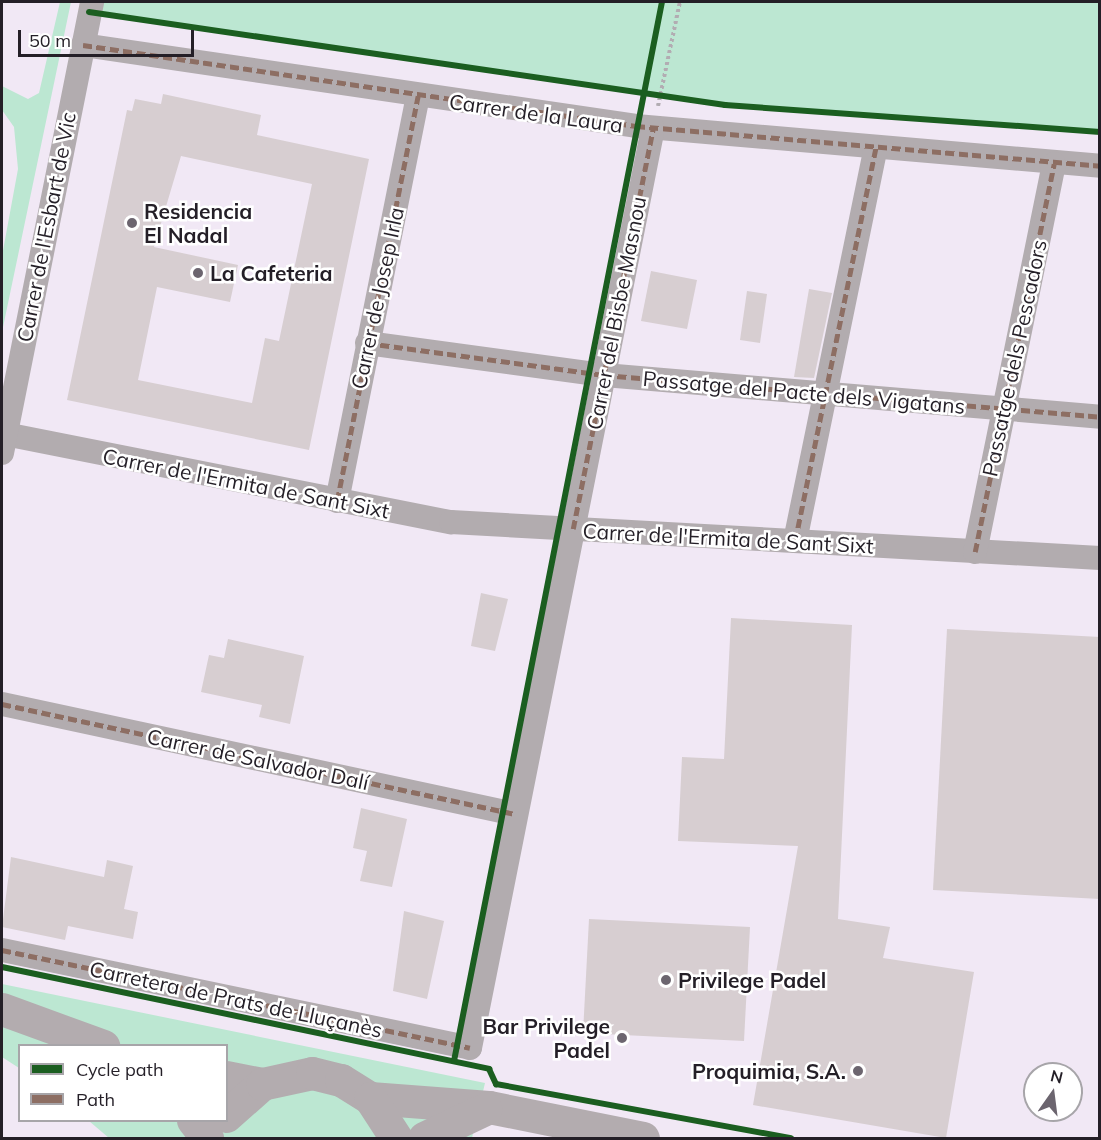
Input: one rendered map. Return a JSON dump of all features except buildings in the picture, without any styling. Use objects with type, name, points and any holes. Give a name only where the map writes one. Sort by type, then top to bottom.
[{"type":"street","name":"Carrer de l'Esbart de Vic","points":[[3,443],[92,2]]},
{"type":"street","name":"Carrer de la Laura","points":[[83,45],[418,96],[653,128],[1054,164],[1100,166]]},
{"type":"street","name":"Carrer de Josep Irla","points":[[337,501],[418,96]]},
{"type":"street","name":"Carrer del Bisbe Masnou","points":[[470,1048],[653,128]]},
{"type":"street","points":[[795,541],[823,395],[876,148]]},
{"type":"street","name":"Passatge dels Pescadors","points":[[975,552],[1054,164]]},
{"type":"street","name":"Passatge del Pacte dels Vigatans","points":[[367,343],[604,375],[1100,417]]},
{"type":"street","name":"Carrer de l'Ermita de Sant Sixt","points":[[3,443],[452,522],[1100,558]]},
{"type":"street","name":"Carrer de Salvador Dalí","points":[[2,704],[515,814]]},
{"type":"street","name":"Carretera de Prats de Lluçanès","points":[[2,950],[470,1048]]},
{"type":"street","points":[[4,1007],[98,1044]]},
{"type":"street","points":[[228,1077],[262,1084],[312,1073],[341,1080],[370,1098],[396,1138]]},
{"type":"street","points":[[228,1114],[262,1084]]},
{"type":"street","points":[[370,1098],[489,1107],[644,1138]]},
{"type":"street","points":[[423,1138],[489,1107]]},
{"type":"street","points":[[195,1122],[207,1138]]},
{"type":"street","points":[[217,1138],[223,1122]]},
{"type":"path","points":[[653,128],[680,2]]},
{"type":"path","points":[[651,95],[670,98]]},
{"type":"green space","points":[[60,2],[71,2],[2,332],[2,256],[18,169],[14,127],[2,110],[2,86],[28,99],[39,93]]},
{"type":"green space","points":[[92,2],[1099,2],[1099,132],[725,105],[89,12]]},
{"type":"green space","points":[[2,984],[485,1083],[472,1138],[109,1138],[90,1122],[228,1122],[228,1044],[18,1044],[18,1067],[2,1057]]},
{"type":"marked path","points":[[83,45],[636,126],[1100,166]]},
{"type":"marked path","points":[[337,501],[418,96]]},
{"type":"marked path","points":[[573,529],[653,128]]},
{"type":"marked path","points":[[795,541],[876,148]]},
{"type":"marked path","points":[[975,552],[1054,164]]},
{"type":"marked path","points":[[367,343],[604,375],[1100,417]]},
{"type":"marked path","points":[[2,704],[515,814]]},
{"type":"marked path","points":[[2,950],[470,1048]]},
{"type":"cycle path","points":[[454,1061],[662,2]]},
{"type":"cycle path","points":[[89,12],[725,105],[1100,132]]},
{"type":"cycle path","points":[[2,967],[489,1069],[496,1084],[791,1138]]},
{"type":"place","name":"Residencia El Nadal","points":[[132,223]]},
{"type":"place","name":"La Cafeteria","points":[[198,273]]},
{"type":"place","name":"Privilege Padel","points":[[666,980]]},
{"type":"place","name":"Bar Privilege Padel","points":[[622,1038]]},
{"type":"place","name":"Proquimia, S.A.","points":[[858,1071]]}]
